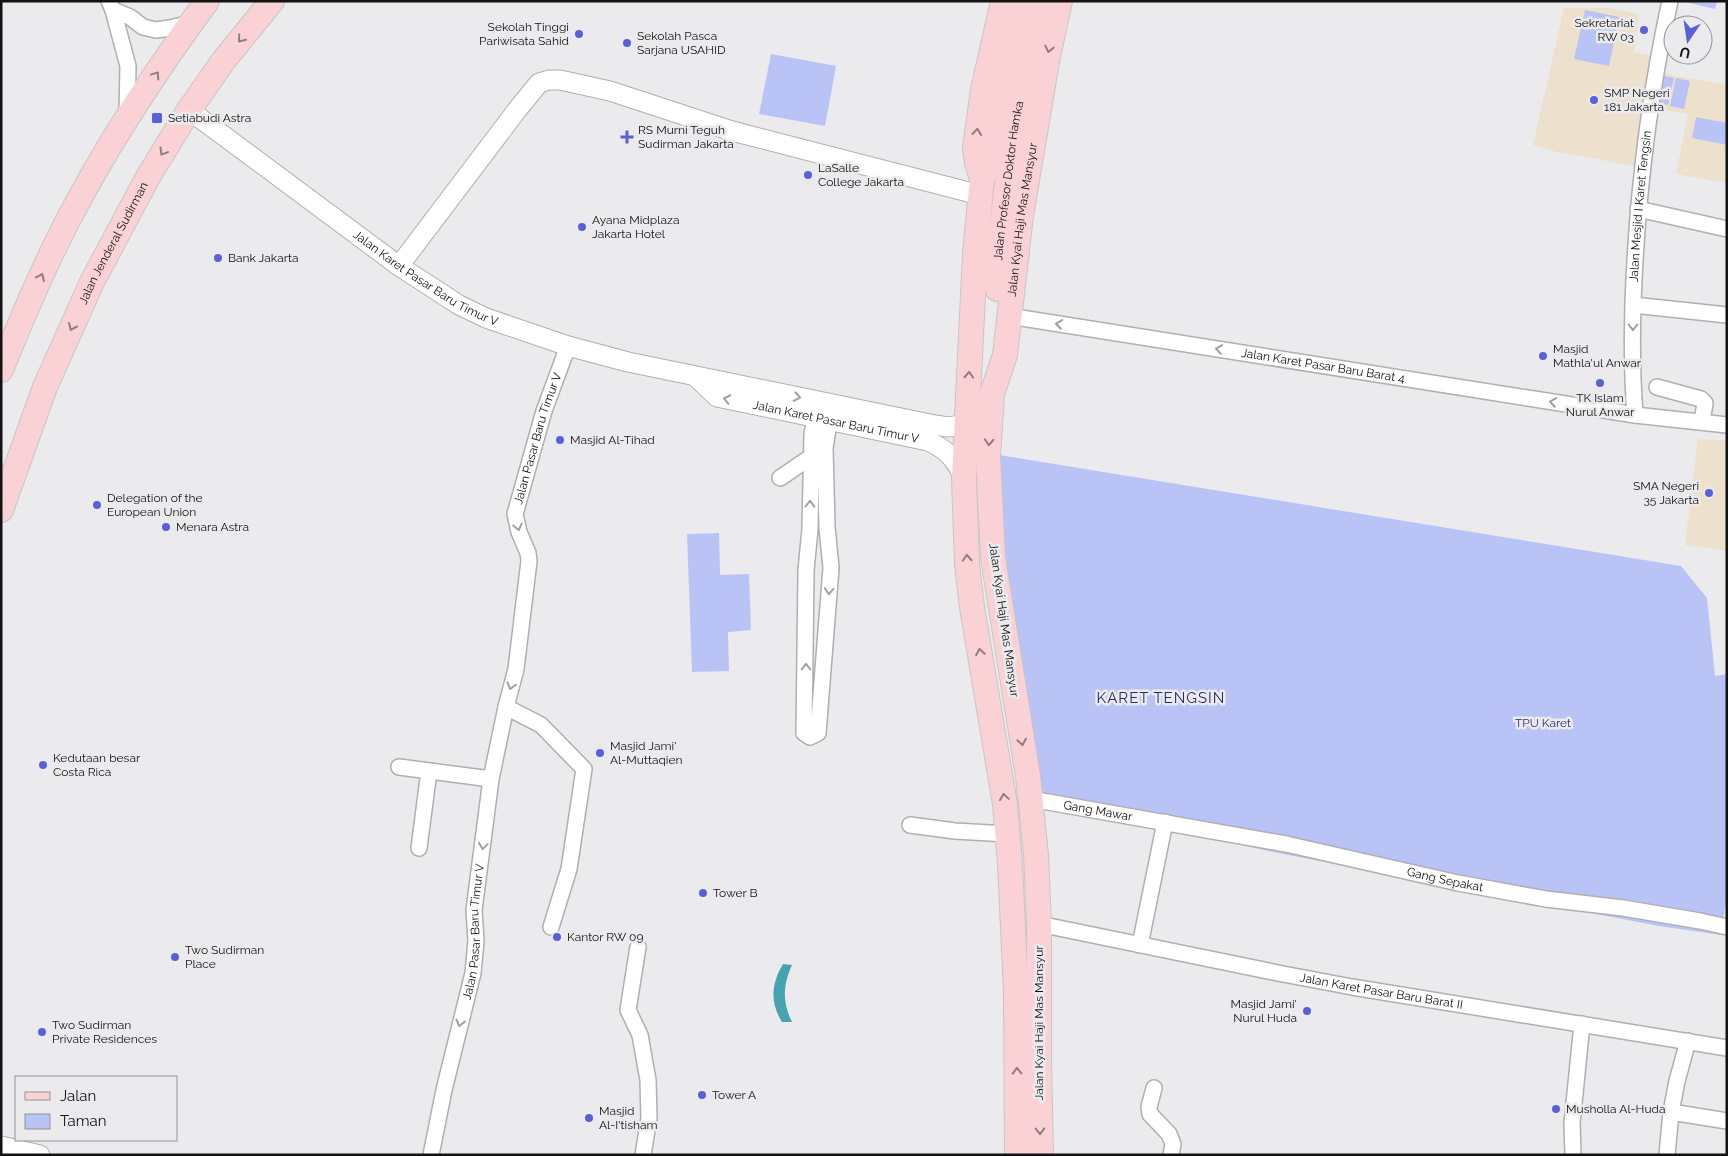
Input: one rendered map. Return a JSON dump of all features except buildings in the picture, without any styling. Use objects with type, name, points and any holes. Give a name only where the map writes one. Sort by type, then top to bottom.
[{"type":"main road","points":[[1,370],[34,291],[66,223],[126,120],[206,1]]},
{"type":"main road","name":"Jalan Jenderal Sudirman","points":[[1,510],[46,387],[92,282],[148,177],[189,110],[224,60],[272,1]]},
{"type":"main road","name":"Jalan Kyai Haji Mas Mansyur","points":[[1003,1],[977,126],[975,148],[981,187],[974,254],[964,478],[969,581],[1002,785],[1007,834],[1016,991],[1017,1155]]},
{"type":"main road","name":"Jalan Profesor Doktor Hamka","points":[[992,394],[1005,128],[1022,1]]},
{"type":"main road","name":"Jalan Profesor Doktor Hamka","points":[[981,187],[1005,128],[1040,1]]},
{"type":"main road","name":"Jalan Kyai Haji Mas Mansyur","points":[[1041,1155],[1036,855],[1031,799],[992,558],[988,458],[992,394],[1005,355],[1021,214],[1048,56],[1060,1]]},
{"type":"street","name":"Jalan Mesjid I Karet Tengsin","points":[[1635,415],[1633,394],[1633,305],[1638,209],[1648,117],[1664,23],[1670,1]]},
{"type":"street","points":[[111,6],[143,27],[156,30],[191,23]]},
{"type":"street","points":[[111,6],[128,66],[126,120]]},
{"type":"street","points":[[399,266],[517,110],[539,83],[550,80],[560,80],[610,91],[732,131],[981,187]]},
{"type":"street","name":"Jalan Karet Pasar Baru Timur V","points":[[189,110],[399,266],[458,304],[486,318],[568,346],[824,410],[928,441],[943,448],[950,455],[957,463],[964,478]]},
{"type":"street","points":[[1638,209],[1727,229]]},
{"type":"street","points":[[1633,305],[1727,315]]},
{"type":"street","name":"Jalan Karet Pasar Baru Barat 4","points":[[1009,316],[1635,415],[1727,425]]},
{"type":"street","name":"Jalan Pasar Baru Timur V","points":[[432,1155],[444,1090],[473,973],[476,941],[474,910],[491,779],[516,669],[529,561],[515,514],[542,420],[568,346]]},
{"type":"street","points":[[1657,387],[1701,399],[1705,403],[1702,422]]},
{"type":"street","points":[[824,410],[827,527],[831,568],[818,733],[810,737],[804,733],[806,703],[806,570],[810,529],[812,434],[824,410]]},
{"type":"street","name":"Jalan Karet Pasar Baru Timur V","points":[[824,410],[948,427],[967,424]]},
{"type":"street","points":[[780,478],[811,455],[825,448]]},
{"type":"street","points":[[810,529],[827,527]]},
{"type":"street","points":[[806,570],[831,568]]},
{"type":"street","points":[[806,703],[821,704]]},
{"type":"street","points":[[506,707],[541,726],[584,769],[569,869],[551,927]]},
{"type":"street","points":[[399,767],[491,779]]},
{"type":"street","points":[[419,848],[430,771]]},
{"type":"street","name":"Gang Mawar","points":[[1031,799],[1165,822]]},
{"type":"street","points":[[1140,945],[1165,822]]},
{"type":"street","name":"Gang Sepakat","points":[[1165,822],[1286,844],[1468,885],[1546,899],[1652,913],[1727,927]]},
{"type":"street","points":[[910,825],[955,832],[1007,834]]},
{"type":"street","name":"Jalan Karet Pasar Baru Barat II","points":[[1038,924],[1283,974],[1727,1048]]},
{"type":"street","points":[[638,947],[628,1010],[640,1035],[648,1080],[649,1118],[643,1155]]},
{"type":"street","points":[[1572,1155],[1572,1122],[1582,1024]]},
{"type":"street","points":[[1667,1155],[1671,1112],[1688,1041]]},
{"type":"street","points":[[1154,1088],[1148,1108],[1150,1114],[1169,1134],[1173,1144],[1172,1155]]},
{"type":"street","points":[[1671,1112],[1727,1121]]},
{"type":"street","points":[[1,1146],[40,1155]]},
{"type":"shaded area","name":"SMP Negeri 181 Jakarta","points":[[1564,8],[1611,8],[1639,14],[1634,52],[1652,56],[1634,166],[1557,152],[1533,145]]},
{"type":"shaded area","points":[[1660,73],[1727,85],[1727,183],[1676,174],[1688,114],[1653,108]]},
{"type":"shaded area","name":"SMA Negeri 35 Jakarta","points":[[1698,439],[1727,441],[1727,551],[1685,545]]},
{"type":"shaded area","points":[[783,964],[792,965],[785,987],[785,1000],[792,1022],[782,1022],[775,1008],[774,986]]},
{"type":"green space","points":[[1681,1],[1717,1],[1715,9]]},
{"type":"green space","points":[[1585,10],[1619,17],[1609,66],[1574,59]]},
{"type":"green space","points":[[771,54],[836,66],[825,126],[759,114]]},
{"type":"green space","points":[[1661,75],[1674,78],[1668,105],[1655,103]]},
{"type":"green space","points":[[1676,78],[1690,81],[1684,109],[1670,106]]},
{"type":"green space","points":[[1696,117],[1727,123],[1727,145],[1692,138]]},
{"type":"green space","name":"TPU Karet","points":[[999,455],[1681,566],[1707,598],[1715,676],[1727,674],[1727,894],[1721,935],[1659,926],[1278,853],[1180,831],[1023,800],[1004,643]]},
{"type":"green space","points":[[719,533],[720,575],[749,574],[751,630],[728,632],[729,671],[692,672],[687,534]]},
{"type":"place","name":"Sekretariat RW 03","points":[[1644,30]]},
{"type":"place","name":"Sekolah Tinggi Pariwisata Sahid","points":[[579,34]]},
{"type":"place","name":"Sekolah Pasca Sarjana USAHID","points":[[627,43]]},
{"type":"place","name":"SMP Negeri 181 Jakarta","points":[[1594,100]]},
{"type":"place","name":"Setiabudi Astra","points":[[157,118]]},
{"type":"place","name":"RS Murni Teguh Sudirman Jakarta","points":[[627,137]]},
{"type":"place","name":"LaSalle College Jakarta","points":[[808,175]]},
{"type":"place","name":"Ayana Midplaza Jakarta Hotel","points":[[582,227]]},
{"type":"place","name":"Bank Jakarta","points":[[218,258]]},
{"type":"place","name":"Masjid Mathla'ul Anwar","points":[[1543,356]]},
{"type":"place","name":"TK Islam Nurul Anwar","points":[[1600,383]]},
{"type":"place","name":"Masjid Al-Tihad","points":[[560,440]]},
{"type":"place","name":"SMA Negeri 35 Jakarta","points":[[1709,493]]},
{"type":"place","name":"Delegation of the European Union","points":[[97,505]]},
{"type":"place","name":"Menara Astra","points":[[166,527]]},
{"type":"place","name":"Masjid Jami' Al-Muttaqien","points":[[600,753]]},
{"type":"place","name":"Kedutaan besar Costa Rica","points":[[43,765]]},
{"type":"place","name":"Tower B","points":[[703,893]]},
{"type":"place","name":"Kantor RW 09","points":[[557,937]]},
{"type":"place","name":"Two Sudirman Place","points":[[175,957]]},
{"type":"place","name":"Masjid Jami' Nurul Huda","points":[[1307,1011]]},
{"type":"place","name":"Two Sudirman Private Residences","points":[[42,1032]]},
{"type":"place","name":"Tower A","points":[[702,1095]]},
{"type":"place","name":"Musholla Al-Huda","points":[[1556,1109]]},
{"type":"place","name":"Masjid Al-I'tisham","points":[[589,1118]]},
{"type":"district","name":"KARET TENGSIN","points":[[1161,698]]}]
